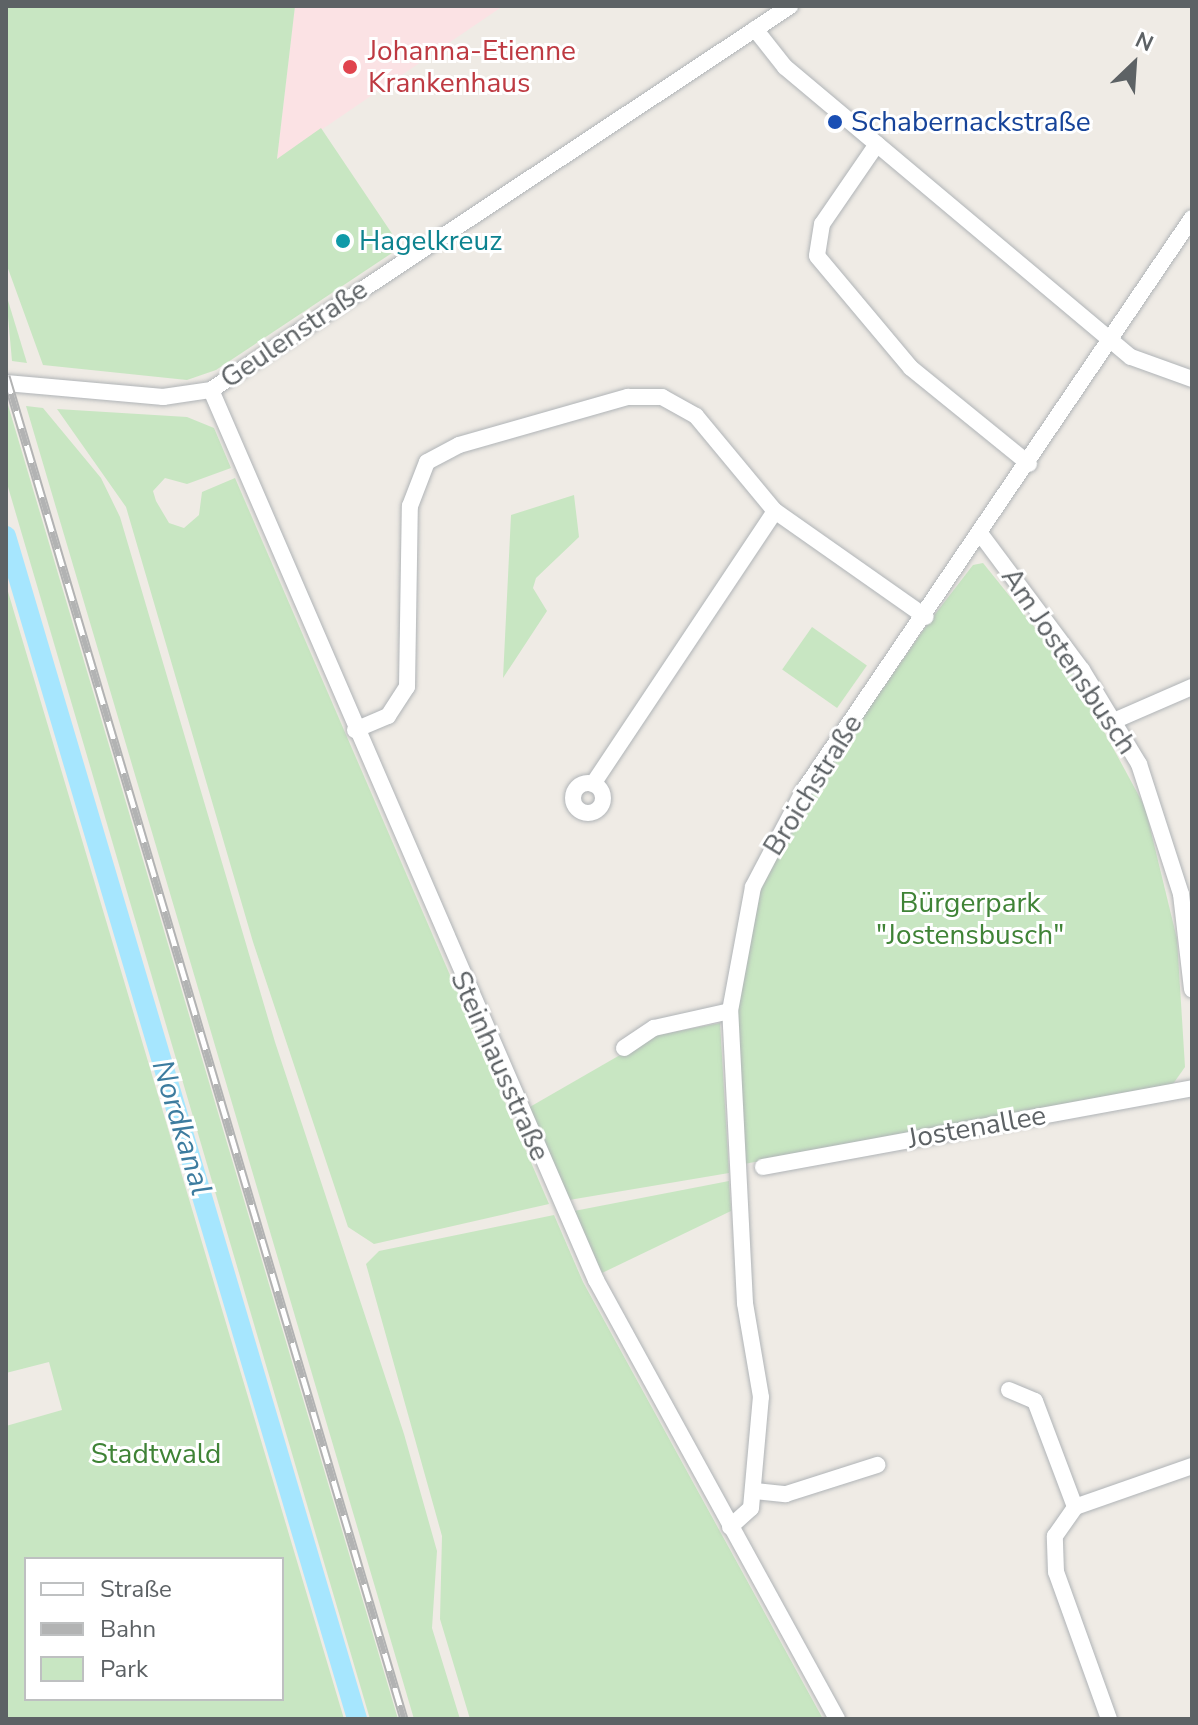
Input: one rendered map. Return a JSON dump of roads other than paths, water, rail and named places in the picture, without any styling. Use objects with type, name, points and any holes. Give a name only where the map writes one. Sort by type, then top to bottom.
[{"type":"street","name":"Geulenstraße","points":[[6,383],[163,397],[211,390],[790,6]]},
{"type":"street","points":[[755,29],[785,67],[1110,340],[1154,369],[1192,379]]},
{"type":"street","points":[[877,144],[822,224],[817,256],[911,368],[1029,464]]},
{"type":"street","name":"Broichstraße","points":[[730,1527],[751,1508],[755,1491],[761,1397],[745,1303],[730,1011],[740,934],[773,841],[982,536],[1192,218]]},
{"type":"street","name":"Steinhausstraße","points":[[211,390],[355,730],[596,1280],[837,1719]]},
{"type":"street","points":[[355,730],[388,716],[407,687],[410,506],[417,476],[442,452],[628,397],[662,397],[696,416],[775,511],[926,617]]},
{"type":"street","points":[[593,784],[775,511]]},
{"type":"street","name":"Am Jostensbusch","points":[[982,536],[1116,720],[1154,802],[1189,928],[1192,989]]},
{"type":"street","points":[[1116,720],[1192,687]]},
{"type":"street","points":[[624,1048],[654,1028],[730,1011]]},
{"type":"street","name":"Jostenallee","points":[[763,1167],[1192,1088]]},
{"type":"street","points":[[1009,1390],[1035,1401],[1075,1507]]},
{"type":"street","points":[[755,1491],[786,1494],[877,1465]]},
{"type":"street","points":[[1109,1719],[1056,1572],[1055,1536],[1075,1507],[1192,1466]]},
{"type":"waterway","name":"Nordkanal","points":[[6,536],[357,1719]]},
{"type":"railway","points":[[6,376],[404,1719]]},
{"type":"place","name":"Johanna-Etienne Krankenhaus","points":[[350,67]]},
{"type":"place","name":"Schabernackstraße","points":[[835,122]]},
{"type":"place","name":"Hagelkreuz","points":[[343,241]]},
{"type":"park label","name":"Bürgerpark \"Jostensbusch\"","points":[[970,919]]},
{"type":"park label","name":"Stadtwald","points":[[156,1454]]}]
